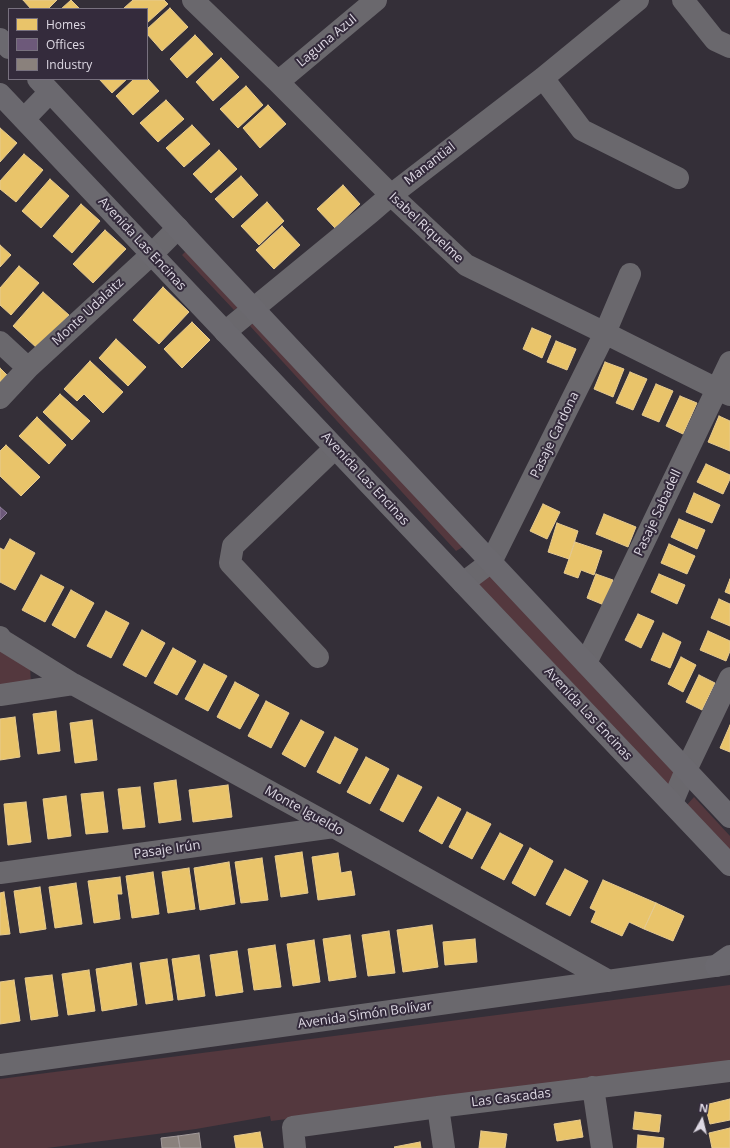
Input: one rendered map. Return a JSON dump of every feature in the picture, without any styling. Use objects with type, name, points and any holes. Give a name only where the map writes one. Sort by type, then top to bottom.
[{"type":"main road","points":[[0,39],[8,47]]},
{"type":"main road","points":[[24,118],[44,85],[730,817]]},
{"type":"main road","name":"Avenida Las Encinas","points":[[0,94],[730,865]]},
{"type":"street","name":"Isabel Riquelme","points":[[193,0],[278,82],[390,195],[466,265],[723,392]]},
{"type":"street","name":"Laguna Azul","points":[[278,82],[376,0]]},
{"type":"street","name":"Manantial","points":[[225,332],[390,195],[543,78],[638,0]]},
{"type":"street","points":[[683,0],[715,40],[730,47]]},
{"type":"street","points":[[543,78],[582,130],[678,178]]},
{"type":"street","name":"Monte Udalaitz","points":[[0,398],[28,368],[152,254],[178,228]]},
{"type":"street","name":"Pasaje Cardona","points":[[463,583],[491,562],[605,333],[630,274]]},
{"type":"street","points":[[0,342],[28,368]]},
{"type":"street","name":"Pasaje Sabadell","points":[[586,663],[723,392],[730,362]]},
{"type":"street","points":[[318,657],[230,563],[233,546],[336,448]]},
{"type":"street","name":"Monte Igueldo","points":[[0,637],[2,640],[73,684],[334,827],[609,981]]},
{"type":"street","points":[[672,803],[730,678]]},
{"type":"street","points":[[0,695],[73,684]]},
{"type":"street","name":"Pasaje Irún","points":[[0,873],[334,827]]},
{"type":"street","name":"Avenida Simón Bolívar","points":[[0,1065],[609,981],[725,962]]},
{"type":"street","name":"Las Cascadas","points":[[294,1138],[438,1107],[730,1071]]},
{"type":"street","points":[[593,1087],[602,1148]]},
{"type":"street","points":[[438,1107],[444,1148]]},
{"type":"shaded area","points":[[189,248],[242,304],[234,310],[182,255]]},
{"type":"shaded area","points":[[258,319],[468,544],[456,551],[250,326]]},
{"type":"shaded area","points":[[491,562],[686,770],[672,803],[463,583]]},
{"type":"shaded area","points":[[0,648],[30,666],[31,684],[0,688]]},
{"type":"shaded area","points":[[694,797],[730,836],[730,852],[686,806]]},
{"type":"shaded area","points":[[730,985],[730,1063],[271,1121],[270,1116],[196,1129],[47,1148],[0,1148],[0,1079]]},
{"type":"building: Homes","points":[[23,0],[57,0],[49,8],[30,8]]},
{"type":"building: Homes","points":[[71,0],[79,8],[62,8]]},
{"type":"building: Homes","points":[[133,0],[164,0],[168,4],[148,22],[148,8],[124,8]]},
{"type":"building: Homes","points":[[170,8],[188,27],[162,51],[148,35],[148,28]]},
{"type":"building: Homes","points":[[195,35],[213,54],[187,78],[170,59]]},
{"type":"building: Homes","points":[[221,58],[239,77],[213,101],[196,82]]},
{"type":"building: Homes","points":[[148,79],[159,91],[133,115],[116,96],[133,80]]},
{"type":"building: Homes","points":[[100,80],[126,80],[112,93]]},
{"type":"building: Homes","points":[[246,86],[263,105],[238,128],[220,109]]},
{"type":"building: Homes","points":[[166,100],[184,119],[158,142],[140,123]]},
{"type":"building: Homes","points":[[268,105],[286,124],[260,148],[243,128]]},
{"type":"building: Homes","points":[[192,125],[210,144],[184,167],[166,148]]},
{"type":"building: Homes","points":[[0,128],[17,143],[0,162]]},
{"type":"building: Homes","points":[[219,150],[237,169],[211,193],[193,174]]},
{"type":"building: Homes","points":[[24,154],[43,170],[16,202],[0,189],[0,181]]},
{"type":"building: Homes","points":[[241,176],[258,195],[233,218],[215,199]]},
{"type":"building: Homes","points":[[50,179],[69,196],[41,228],[22,211]]},
{"type":"building: Homes","points":[[343,185],[360,204],[335,228],[317,209]]},
{"type":"building: Homes","points":[[267,202],[284,221],[259,245],[241,226]]},
{"type":"building: Homes","points":[[81,204],[100,221],[72,253],[53,236]]},
{"type":"building: Homes","points":[[282,226],[300,245],[274,269],[256,250]]},
{"type":"building: Homes","points":[[105,230],[126,249],[93,283],[73,264]]},
{"type":"building: Homes","points":[[0,245],[11,255],[0,267]]},
{"type":"building: Homes","points":[[19,266],[39,283],[11,315],[0,305],[0,288]]},
{"type":"building: Homes","points":[[163,287],[189,312],[159,344],[133,320]]},
{"type":"building: Homes","points":[[43,292],[69,315],[38,349],[13,326]]},
{"type":"building: Homes","points":[[192,322],[210,340],[182,368],[164,349]]},
{"type":"building: Homes","points":[[532,328],[551,336],[542,358],[523,349]]},
{"type":"building: Homes","points":[[116,339],[146,367],[128,386],[99,358]]},
{"type":"building: Homes","points":[[556,341],[576,349],[567,370],[547,362]]},
{"type":"building: Homes","points":[[90,361],[123,392],[103,413],[84,394],[77,401],[64,389]]},
{"type":"building: Homes","points":[[605,362],[624,369],[613,397],[594,389]]},
{"type":"building: Homes","points":[[0,368],[9,377],[0,386]]},
{"type":"building: Homes","points":[[630,372],[647,379],[633,410],[616,403]]},
{"type":"building: Homes","points":[[656,384],[673,391],[659,422],[642,415]]},
{"type":"building: Homes","points":[[60,394],[90,421],[72,440],[43,412]]},
{"type":"building: Homes","points":[[680,396],[697,403],[683,434],[666,426]]},
{"type":"building: Homes","points":[[719,416],[730,421],[730,451],[708,442]]},
{"type":"building: Homes","points":[[37,417],[66,445],[49,464],[19,436]]},
{"type":"building: Homes","points":[[6,445],[40,477],[21,496],[0,476],[0,451]]},
{"type":"building: Homes","points":[[706,464],[730,475],[730,479],[723,494],[697,482]]},
{"type":"building: Homes","points":[[694,493],[720,505],[712,523],[686,512]]},
{"type":"building: Homes","points":[[543,504],[560,512],[547,539],[530,531]]},
{"type":"building: Homes","points":[[604,514],[636,527],[628,547],[596,534]]},
{"type":"building: Homes","points":[[679,519],[705,530],[697,549],[671,537]]},
{"type":"building: Homes","points":[[557,523],[578,531],[569,559],[548,552]]},
{"type":"building: Homes","points":[[10,539],[35,553],[15,590],[0,582],[0,548],[4,550]]},
{"type":"building: Homes","points":[[575,542],[602,551],[594,575],[581,570],[578,578],[564,573]]},
{"type":"building: Homes","points":[[669,544],[695,556],[687,574],[661,563]]},
{"type":"building: Homes","points":[[596,574],[613,580],[604,605],[587,598]]},
{"type":"building: Homes","points":[[659,574],[685,585],[677,604],[651,592]]},
{"type":"building: Homes","points":[[41,575],[64,587],[45,622],[22,610]]},
{"type":"building: Homes","points":[[730,579],[730,594],[725,592]]},
{"type":"building: Homes","points":[[71,590],[94,603],[75,638],[52,625]]},
{"type":"building: Homes","points":[[719,599],[730,604],[730,626],[711,618]]},
{"type":"building: Homes","points":[[106,611],[129,623],[111,658],[87,646]]},
{"type":"building: Homes","points":[[638,614],[654,621],[641,648],[625,640]]},
{"type":"building: Homes","points":[[142,630],[165,643],[146,677],[123,665]]},
{"type":"building: Homes","points":[[708,631],[730,641],[730,651],[726,661],[700,650]]},
{"type":"building: Homes","points":[[663,633],[681,642],[670,668],[651,660]]},
{"type":"building: Homes","points":[[173,648],[196,661],[177,695],[154,683]]},
{"type":"building: Homes","points":[[681,657],[696,665],[683,692],[668,684]]},
{"type":"building: Homes","points":[[204,664],[227,676],[208,711],[185,699]]},
{"type":"building: Homes","points":[[699,675],[715,683],[702,710],[686,702]]},
{"type":"building: Homes","points":[[235,682],[259,695],[240,729],[217,717]]},
{"type":"building: Homes","points":[[266,701],[289,713],[271,748],[248,736]]},
{"type":"building: Homes","points":[[56,711],[60,751],[38,754],[33,714]]},
{"type":"building: Homes","points":[[15,717],[20,757],[0,760],[0,719]]},
{"type":"building: Homes","points":[[92,720],[97,760],[75,763],[70,723]]},
{"type":"building: Homes","points":[[301,720],[324,732],[305,767],[282,754]]},
{"type":"building: Homes","points":[[730,725],[730,752],[720,748]]},
{"type":"building: Homes","points":[[335,737],[358,749],[340,784],[317,772]]},
{"type":"building: Homes","points":[[366,757],[389,769],[370,804],[347,792]]},
{"type":"building: Homes","points":[[398,775],[422,787],[403,822],[380,810]]},
{"type":"building: Homes","points":[[176,780],[181,820],[159,823],[154,783]]},
{"type":"building: Homes","points":[[228,785],[232,817],[193,822],[189,790]]},
{"type":"building: Homes","points":[[140,787],[145,827],[123,829],[118,789]]},
{"type":"building: Homes","points":[[103,792],[108,832],[86,834],[81,794]]},
{"type":"building: Homes","points":[[66,796],[71,836],[48,839],[43,799]]},
{"type":"building: Homes","points":[[438,797],[461,809],[442,844],[419,831]]},
{"type":"building: Homes","points":[[26,802],[31,842],[8,845],[4,804]]},
{"type":"building: Homes","points":[[467,812],[491,824],[472,859],[449,847]]},
{"type":"building: Homes","points":[[500,833],[523,845],[504,880],[481,868]]},
{"type":"building: Homes","points":[[530,848],[553,861],[535,896],[512,883]]},
{"type":"building: Homes","points":[[302,852],[308,893],[281,897],[275,856]]},
{"type":"building: Homes","points":[[338,853],[341,873],[351,871],[355,895],[318,900],[312,857]]},
{"type":"building: Homes","points":[[262,858],[268,900],[241,903],[235,862]]},
{"type":"building: Homes","points":[[229,862],[235,904],[200,910],[194,868]]},
{"type":"building: Homes","points":[[189,868],[195,909],[168,913],[162,872]]},
{"type":"building: Homes","points":[[565,869],[588,881],[570,916],[546,904]]},
{"type":"building: Homes","points":[[153,872],[159,914],[132,918],[126,876]]},
{"type":"building: Homes","points":[[120,877],[122,894],[117,894],[120,919],[94,923],[88,881]]},
{"type":"building: Homes","points":[[603,880],[656,903],[644,929],[629,922],[622,936],[591,922],[596,911],[590,908]]},
{"type":"building: Homes","points":[[76,883],[82,924],[55,928],[49,887]]},
{"type":"building: Homes","points":[[40,887],[46,929],[20,933],[14,891]]},
{"type":"building: Homes","points":[[4,892],[10,934],[0,935],[0,893]]},
{"type":"building: Homes","points":[[656,903],[684,916],[673,941],[644,929]]},
{"type":"building: Homes","points":[[432,925],[438,967],[403,972],[397,930]]},
{"type":"building: Homes","points":[[389,931],[395,973],[368,976],[362,935]]},
{"type":"building: Homes","points":[[350,935],[356,977],[329,981],[323,939]]},
{"type":"building: Homes","points":[[475,939],[477,962],[445,965],[443,942]]},
{"type":"building: Homes","points":[[314,940],[320,982],[293,986],[287,944]]},
{"type":"building: Homes","points":[[275,945],[281,987],[254,990],[248,949]]},
{"type":"building: Homes","points":[[237,951],[243,992],[216,996],[210,955]]},
{"type":"building: Homes","points":[[199,955],[205,996],[178,1000],[172,959]]},
{"type":"building: Homes","points":[[167,959],[173,1000],[146,1004],[140,963]]},
{"type":"building: Homes","points":[[131,963],[137,1005],[102,1011],[96,969]]},
{"type":"building: Homes","points":[[89,970],[95,1011],[68,1015],[62,974]]},
{"type":"building: Homes","points":[[52,975],[58,1016],[31,1020],[25,978]]},
{"type":"building: Homes","points":[[14,980],[20,1021],[0,1024],[0,982]]},
{"type":"building: Homes","points":[[730,1099],[730,1120],[710,1124],[705,1105]]},
{"type":"building: Homes","points":[[635,1112],[661,1115],[659,1132],[633,1129]]},
{"type":"building: Homes","points":[[580,1120],[583,1137],[557,1141],[554,1124]]},
{"type":"building: Homes","points":[[730,1128],[730,1148],[712,1148],[709,1133]]},
{"type":"building: Homes","points":[[481,1131],[507,1134],[505,1148],[479,1148]]},
{"type":"building: Homes","points":[[260,1132],[263,1148],[236,1148],[234,1136]]},
{"type":"building: Homes","points":[[638,1135],[664,1138],[663,1148],[637,1148]]},
{"type":"building: Homes","points":[[420,1142],[421,1148],[394,1147]]},
{"type":"building: Offices","points":[[0,507],[7,513],[0,520]]},
{"type":"building: Industry","points":[[199,1133],[201,1148],[180,1148],[178,1136]]},
{"type":"building: Industry","points":[[178,1136],[180,1148],[162,1148],[161,1138]]}]
